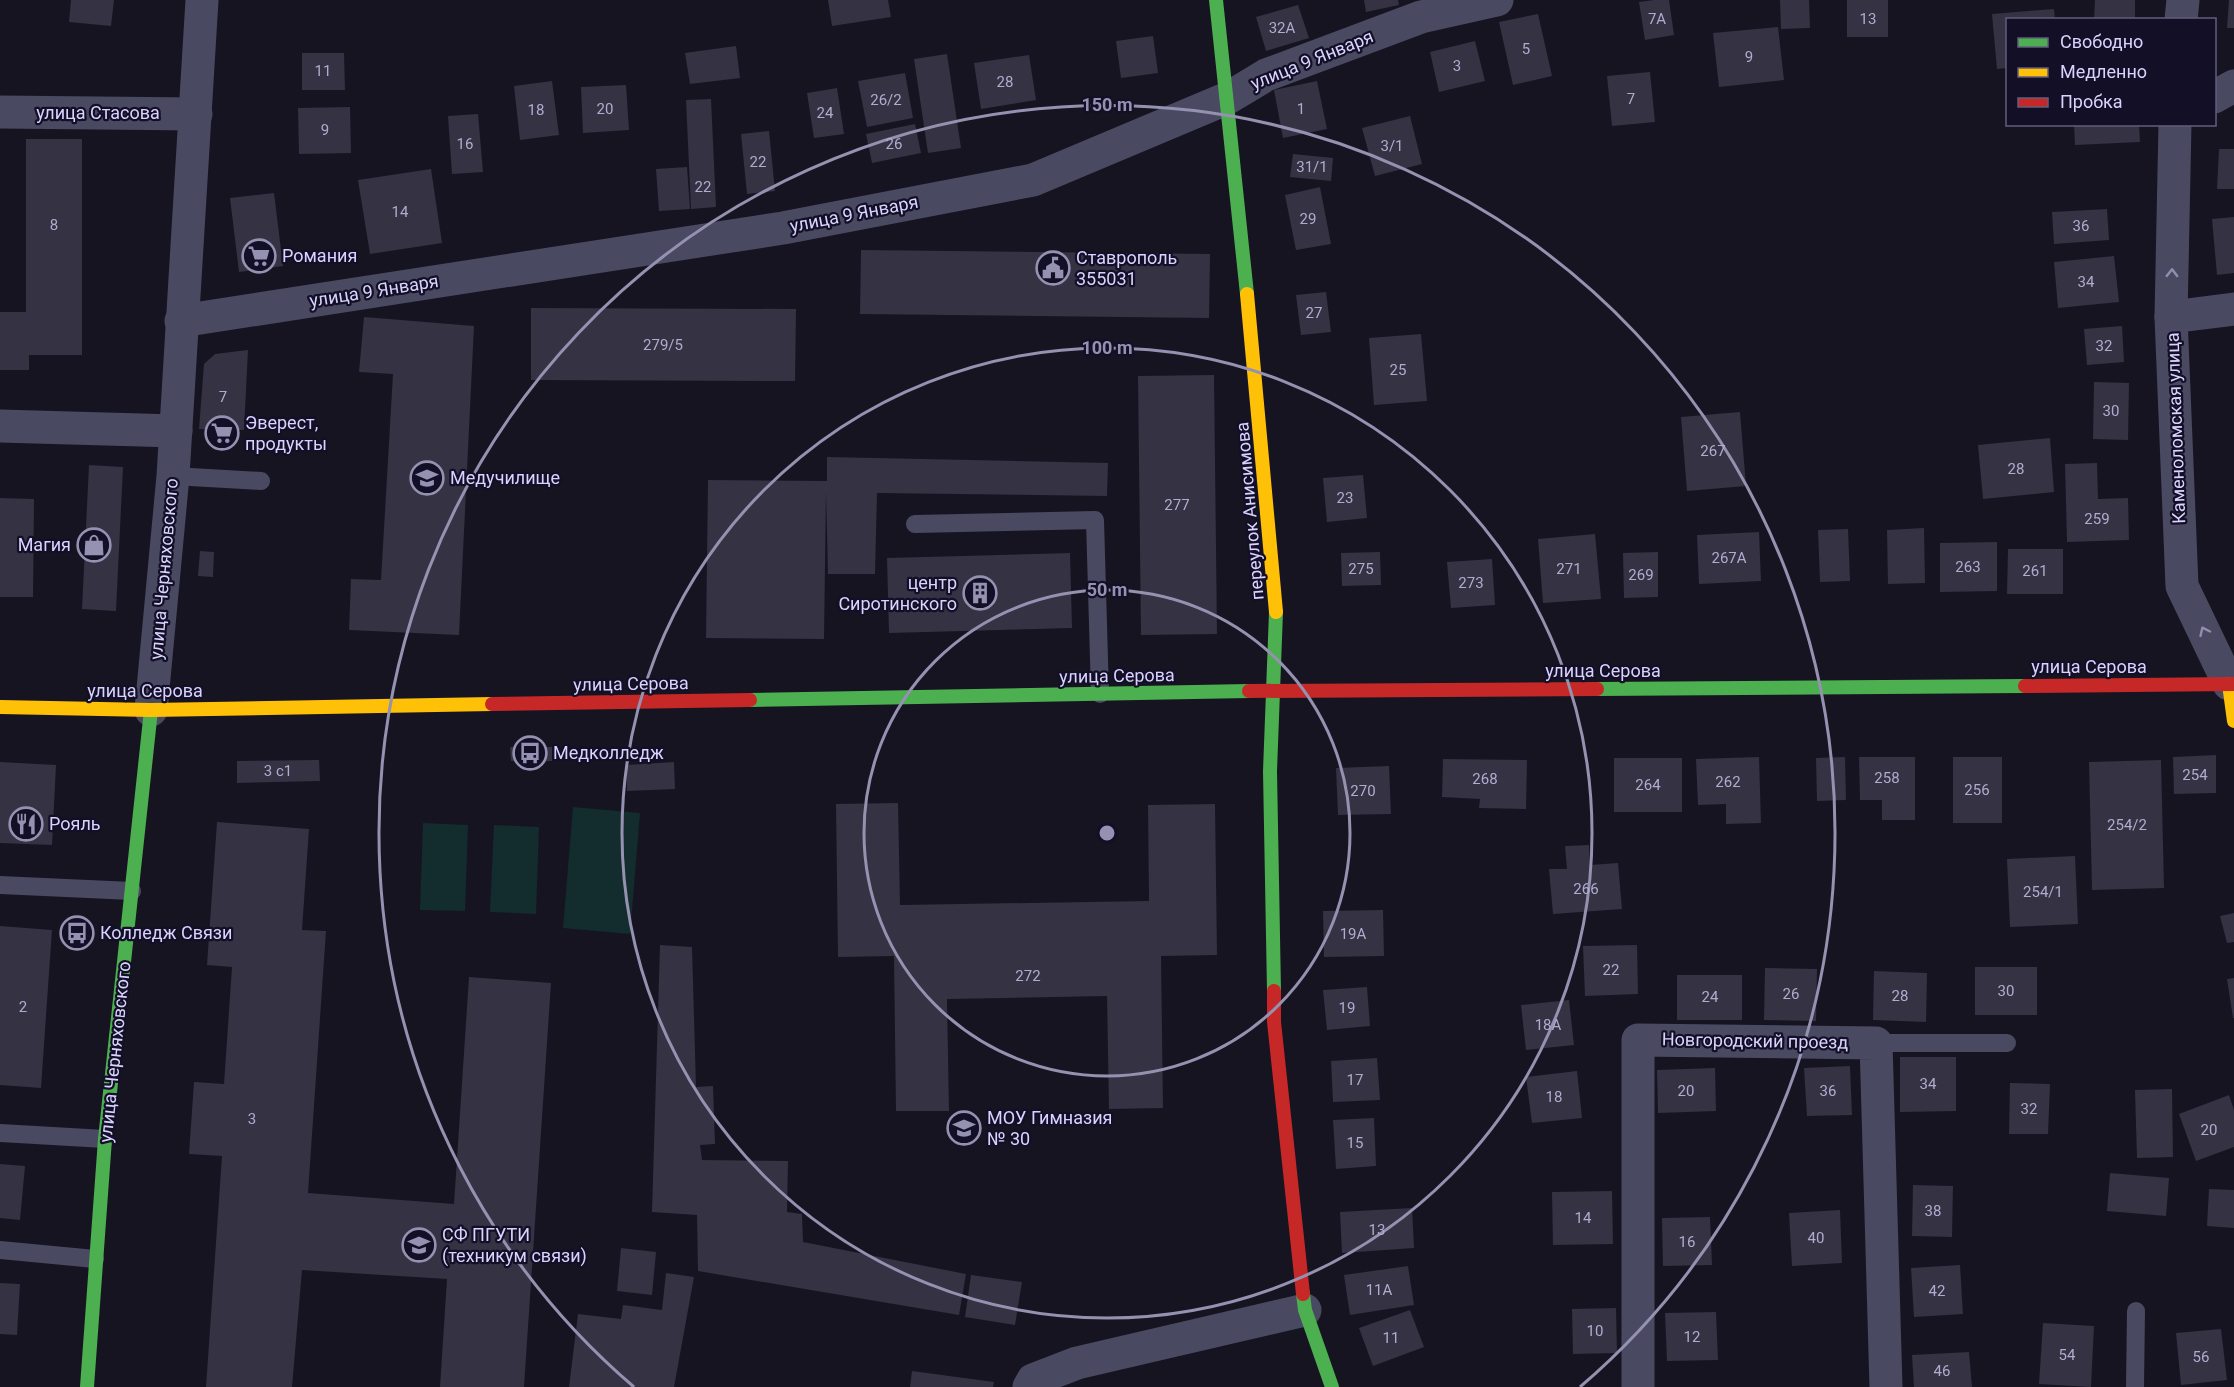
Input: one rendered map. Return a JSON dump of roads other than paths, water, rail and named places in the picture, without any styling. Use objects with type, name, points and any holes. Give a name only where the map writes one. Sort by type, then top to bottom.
[{"type":"main road","name":"переулок Анисимова","points":[[1216,0],[1228,98],[1277,624],[1270,771],[1274,1022],[1305,1310],[1332,1387]]},
{"type":"main road","name":"улица Серова","points":[[0,707],[151,710],[1275,691],[2231,684]]},
{"type":"main road","name":"Каменоломская улица","points":[[2231,684],[2234,721]]},
{"type":"main road","name":"улица Черняховского","points":[[87,1387],[105,1139],[151,710]]},
{"type":"street","name":"улица Черняховского","points":[[151,710],[173,476],[202,0]]},
{"type":"street","name":"улица 9 Января","points":[[181,321],[783,228],[1033,180],[1228,98],[1266,75],[1421,17],[1497,0]]},
{"type":"street","points":[[2181,18],[2183,0]]},
{"type":"street","points":[[2216,96],[2234,87]]},
{"type":"street","name":"улица Стасова","points":[[0,112],[196,114]]},
{"type":"street","name":"Каменоломская улица","points":[[2175,126],[2172,317],[2182,586],[2231,684]]},
{"type":"street","points":[[2172,317],[2234,309]]},
{"type":"street","points":[[0,426],[176,430]]},
{"type":"street","name":"Новгородский проезд","points":[[1638,1387],[1638,1040],[1876,1043]]},
{"type":"street","points":[[1876,1043],[1886,1387]]},
{"type":"street","points":[[1029,1387],[1033,1380],[1077,1364],[1305,1310]]},
{"type":"lane","points":[[173,476],[261,481]]},
{"type":"lane","points":[[915,524],[1095,520],[1100,694]]},
{"type":"lane","points":[[0,885],[132,891]]},
{"type":"lane","points":[[1876,1043],[2007,1043]]},
{"type":"lane","points":[[0,1133],[105,1139]]},
{"type":"lane","points":[[0,1250],[95,1259]]},
{"type":"lane","points":[[2135,1387],[2136,1311]]},
{"type":"place","name":"Романия","points":[[259,256]]},
{"type":"place","name":"Ставрополь 355031","points":[[1053,268]]},
{"type":"place","name":"Эверест, продукты","points":[[222,433]]},
{"type":"place","name":"Медучилище","points":[[427,478]]},
{"type":"place","name":"Магия","points":[[94,545]]},
{"type":"place","name":"центр Сиротинского","points":[[980,593]]},
{"type":"place","name":"Медколледж","points":[[530,753]]},
{"type":"place","name":"Рояль","points":[[26,824]]},
{"type":"place","name":"Колледж Связи","points":[[77,933]]},
{"type":"place","name":"МОУ Гимназия № 30","points":[[964,1128]]},
{"type":"place","name":"СФ ПГУТИ (техникум связи)","points":[[419,1245]]}]
